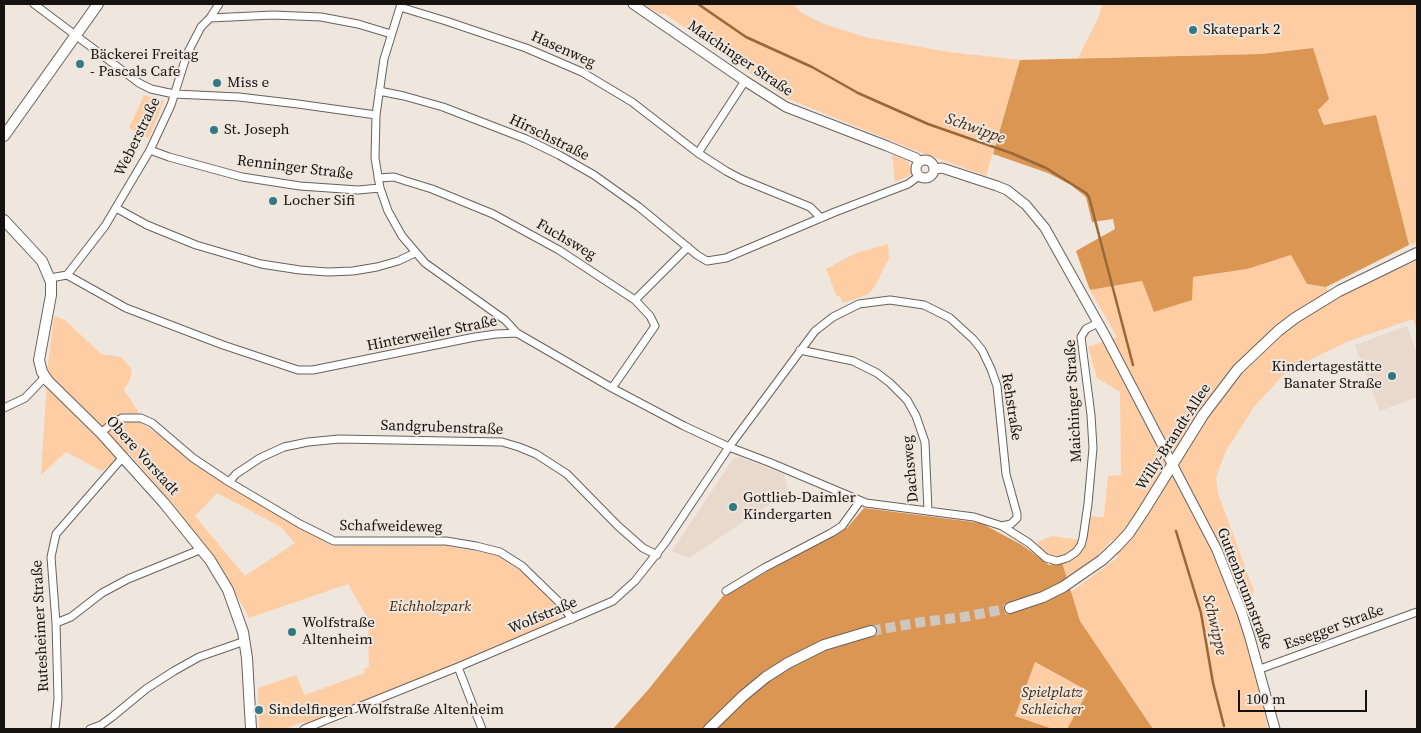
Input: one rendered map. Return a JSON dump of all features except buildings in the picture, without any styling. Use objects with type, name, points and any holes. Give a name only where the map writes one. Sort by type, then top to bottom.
[{"type":"main road","points":[[4,136],[98,4]]},
{"type":"main road","points":[[4,220],[42,262],[50,278],[51,295],[39,360],[40,368],[46,378]]},
{"type":"main road","name":"Willy-Brandt-Allee","points":[[1010,608],[1043,597],[1063,587],[1102,560],[1129,532],[1203,415],[1238,369],[1278,331],[1332,294],[1417,253]]},
{"type":"main road","name":"Obere Vorstadt","points":[[46,378],[101,432],[202,549],[217,570],[228,590],[242,627],[245,641],[251,729]]},
{"type":"main road","points":[[709,729],[743,696],[766,677],[788,663],[824,645],[871,631]]},
{"type":"street","points":[[34,4],[139,83],[151,89],[174,94],[239,97],[376,115]]},
{"type":"street","name":"Weberstraße","points":[[67,275],[105,226],[150,150],[171,106],[187,54],[201,27],[210,18],[219,4]]},
{"type":"street","name":"Maichinger Straße","points":[[634,4],[786,107],[887,146],[916,158],[920,162],[929,161],[934,169],[942,168],[997,186],[1018,198],[1045,228],[1098,323],[1172,464]]},
{"type":"street","points":[[400,6],[384,58],[376,115],[374,147],[380,188],[394,224],[415,253],[437,273],[505,320],[517,333]]},
{"type":"street","name":"Hasenweg","points":[[400,6],[503,39],[582,72],[632,102],[698,152],[741,179],[810,207],[821,218]]},
{"type":"street","points":[[210,18],[273,15],[321,17],[358,24],[391,34]]},
{"type":"street","points":[[698,152],[745,81]]},
{"type":"street","name":"Hirschstraße","points":[[379,91],[443,107],[545,148],[600,180],[639,207],[703,259],[717,260],[908,184],[919,176]]},
{"type":"street","name":"Renninger Straße","points":[[150,150],[242,177],[300,186],[358,190],[380,188]]},
{"type":"street","points":[[920,162],[916,167],[919,176],[927,178],[932,175],[934,169]]},
{"type":"street","name":"Fuchsweg","points":[[378,178],[406,180],[493,214],[558,250],[635,300],[650,316],[654,326],[612,388]]},
{"type":"street","points":[[116,208],[148,226],[196,245],[261,264],[300,270],[353,271],[398,261],[415,253]]},
{"type":"street","points":[[635,300],[688,247]]},
{"type":"street","points":[[50,278],[67,275]]},
{"type":"street","name":"Hinterweiler Straße","points":[[67,275],[126,308],[223,345],[298,370],[313,370],[475,337],[517,333],[612,388],[684,426],[729,447],[860,501],[882,506],[974,517],[1002,526],[1029,543],[1046,558],[1057,561],[1067,558],[1079,549],[1081,545]]},
{"type":"street","name":"Rehstraße","points":[[729,447],[815,331],[833,316],[849,308],[874,301],[900,300],[924,305],[950,318],[959,325],[982,350],[991,369],[997,386],[1006,474],[1017,514],[1017,518],[1011,524],[1002,526]]},
{"type":"street","name":"Maichinger Straße","points":[[1081,545],[1088,504],[1093,448],[1091,415],[1081,337],[1086,329],[1098,323]]},
{"type":"street","name":"Dachsweg","points":[[800,350],[853,361],[877,373],[907,400],[916,416],[925,442],[928,510]]},
{"type":"street","points":[[4,408],[25,398],[46,378]]},
{"type":"street","name":"Schafweideweg","points":[[101,432],[122,418],[141,418],[161,429],[193,458],[229,482],[300,524],[334,541],[446,541],[500,552],[522,566],[560,603],[572,619]]},
{"type":"street","name":"Sandgrubenstraße","points":[[229,482],[236,474],[260,458],[284,447],[308,442],[349,439],[502,442],[536,454],[567,474],[618,526],[643,548],[657,555]]},
{"type":"street","name":"Wolfstraße","points":[[304,729],[458,667],[613,601],[635,582],[657,555],[729,447]]},
{"type":"street","name":"Rutesheimer Straße","points":[[55,729],[58,699],[56,623],[51,557],[56,534],[123,457]]},
{"type":"street","name":"Guttenbrunnstraße","points":[[1172,464],[1219,557],[1242,613],[1260,669],[1275,729]]},
{"type":"street","points":[[726,591],[764,568],[830,533],[846,521],[860,501]]},
{"type":"street","points":[[56,623],[71,617],[102,593],[128,578],[202,549]]},
{"type":"street","name":"Essegger Straße","points":[[1260,669],[1417,612]]},
{"type":"street","points":[[90,729],[101,725],[146,689],[174,671],[199,657],[245,641]]},
{"type":"street","points":[[458,667],[482,729]]},
{"type":"shaded area","points":[[1313,48],[1329,99],[1318,110],[1324,125],[1376,115],[1409,245],[1326,287],[1307,284],[1291,255],[1247,269],[1193,277],[1192,300],[1154,312],[1142,281],[1090,290],[1076,251],[1115,229],[1113,219],[1092,222],[1086,197],[1071,185],[1048,173],[993,154],[1020,60],[1261,54]]},
{"type":"shaded area","name":"Kindertagestätte Banater Straße","points":[[1407,326],[1417,354],[1417,397],[1380,411],[1355,345]]},
{"type":"shaded area","name":"Gottlieb-Daimler Kindergarten","points":[[739,457],[784,474],[788,492],[689,558],[672,551],[733,459]]},
{"type":"shaded area","points":[[864,508],[981,523],[1022,545],[1049,565],[1062,562],[1080,621],[1153,729],[1067,729],[1088,691],[1035,662],[1015,716],[1053,729],[613,729],[648,690],[724,595],[847,528]]},
{"type":"green space","points":[[643,4],[793,4],[802,13],[824,24],[865,37],[949,52],[1020,60],[986,176],[914,150],[786,98],[665,14],[660,14]]},
{"type":"green space","points":[[1102,4],[1417,4],[1417,242],[1409,245],[1376,115],[1325,125],[1318,110],[1313,48],[1261,54],[1078,58],[1099,16]]},
{"type":"green space","points":[[144,95],[164,101],[149,138],[129,128]]},
{"type":"green space","points":[[892,155],[908,161],[912,170],[911,174],[907,177],[895,182]]},
{"type":"green space","points":[[888,244],[889,258],[869,294],[843,303],[840,297],[836,295],[826,269],[856,253]]},
{"type":"green space","points":[[1291,255],[1307,284],[1326,287],[1333,300],[1370,281],[1417,261],[1417,330],[1413,319],[1349,341],[1287,371],[1254,407],[1226,451],[1216,477],[1218,493],[1254,591],[1251,600],[1238,614],[1268,729],[1153,729],[1080,621],[1071,592],[1118,557],[1112,540],[1096,557],[1067,578],[1062,562],[1081,552],[1087,543],[1090,516],[1104,517],[1108,476],[1121,475],[1120,392],[1097,378],[1088,347],[1117,337],[1090,290],[1142,281],[1154,311],[1193,277],[1247,269]]},
{"type":"green space","name":"Eichholzpark","points":[[54,316],[65,320],[101,354],[121,357],[132,370],[130,380],[124,390],[138,411],[141,423],[224,484],[333,546],[441,545],[497,555],[531,579],[563,612],[553,624],[308,724],[303,722],[285,729],[259,729],[258,688],[296,675],[305,695],[365,673],[364,669],[369,666],[368,619],[348,584],[249,618],[221,566],[174,505],[128,452],[102,471],[66,452],[41,475],[48,365]],"holes":[[[217,493],[281,527],[295,543],[245,576],[195,516]]]},
{"type":"green space","points":[[1052,536],[1079,540],[1079,545],[1073,553],[1057,558],[1046,555],[1037,542]]},
{"type":"green space","name":"Spielplatz Schleicher","points":[[1034,662],[1088,691],[1067,729],[1053,729],[1015,716]]},
{"type":"waterway","name":"Schwippe","points":[[698,4],[746,37],[812,67],[858,93],[928,124],[1011,153],[1046,168],[1086,193],[1089,197],[1133,365]]},
{"type":"waterway","name":"Schwippe","points":[[1176,531],[1201,613],[1213,683],[1224,726]]},
{"type":"tunnel","points":[[871,631],[1010,608]]},
{"type":"place","name":"Skatepark 2","points":[[1193,30]]},
{"type":"place","name":"Bäckerei Freitag - Pascals Cafe","points":[[80,64]]},
{"type":"place","name":"Miss e","points":[[217,83]]},
{"type":"place","name":"St. Joseph","points":[[214,130]]},
{"type":"place","name":"Locher Sifi","points":[[273,201]]},
{"type":"place","name":"Kindertagestätte Banater Straße","points":[[1392,376]]},
{"type":"place","name":"Gottlieb-Daimler Kindergarten","points":[[733,507]]},
{"type":"place","name":"Wolfstraße Altenheim","points":[[292,632]]},
{"type":"place","name":"Sindelfingen Wolfstraße Altenheim","points":[[259,710]]}]
